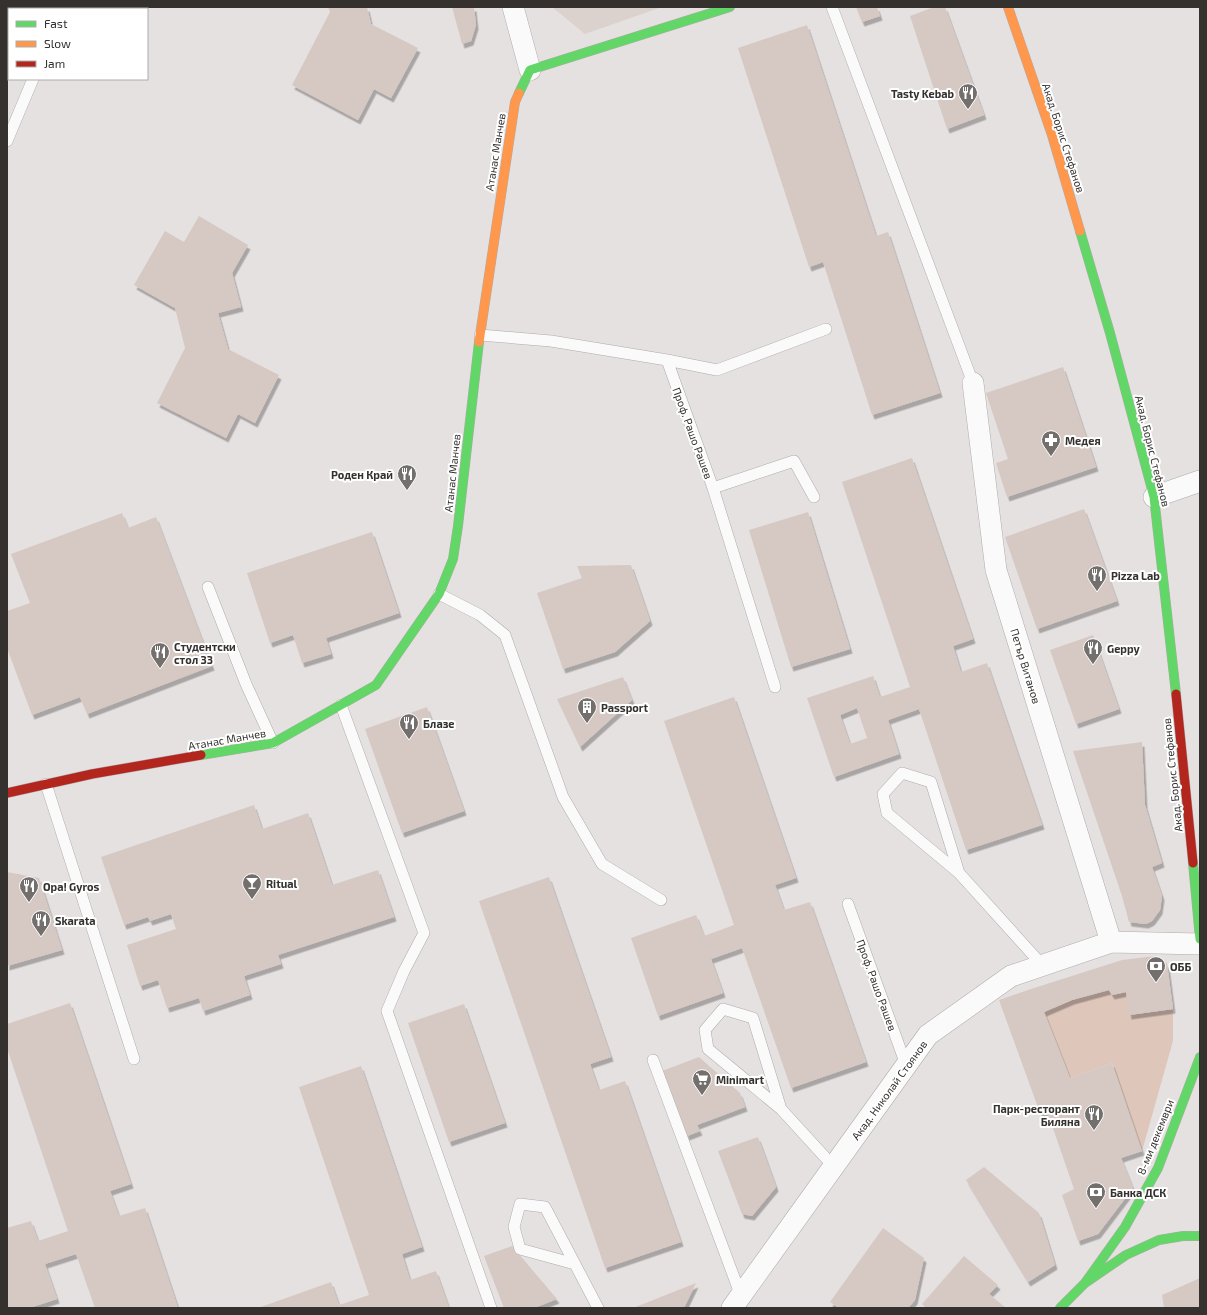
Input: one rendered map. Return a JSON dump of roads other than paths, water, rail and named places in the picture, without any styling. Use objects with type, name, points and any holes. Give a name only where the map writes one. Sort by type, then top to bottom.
[{"type":"street","points":[[513,7],[530,70],[730,7]]},
{"type":"street","name":"Акад. Борис Стефанов","points":[[1008,7],[1054,143],[1110,333],[1154,497],[1184,769],[1200,939]]},
{"type":"street","name":"Атанас Манчев","points":[[7,793],[92,774],[273,743],[376,685],[439,594],[453,559],[480,335],[515,102],[530,70]]},
{"type":"street","name":"Петър Витанов","points":[[973,383],[996,570],[1111,942]]},
{"type":"street","points":[[1154,497],[1200,481]]},
{"type":"street","name":"Акад. Николай Стоянов","points":[[737,1302],[928,1035],[1011,976],[1111,942],[1200,944]]},
{"type":"street","name":"8-ми декември","points":[[1060,1308],[1085,1283],[1125,1227],[1158,1168],[1200,1056]]},
{"type":"street","name":"8-ми декември","points":[[1085,1283],[1126,1255],[1159,1240],[1183,1236],[1200,1236]]},
{"type":"lane","points":[[832,7],[973,383]]},
{"type":"lane","points":[[7,141],[33,80]]},
{"type":"lane","points":[[480,335],[551,341],[667,360],[717,370],[826,329]]},
{"type":"lane","name":"Проф. Рашо Рашев","points":[[667,360],[713,488],[775,687]]},
{"type":"lane","points":[[713,488],[794,461],[814,497]]},
{"type":"lane","points":[[208,587],[246,684],[273,743]]},
{"type":"lane","points":[[439,594],[480,615],[504,635],[563,797],[602,864],[661,900]]},
{"type":"lane","points":[[341,705],[424,933],[404,971],[387,1011],[491,1308]]},
{"type":"lane","points":[[959,873],[932,782],[902,773],[883,794],[887,813],[959,873],[1043,966]]},
{"type":"lane","points":[[46,784],[134,1059]]},
{"type":"lane","name":"Проф. Рашо Рашев","points":[[848,904],[906,1065]]},
{"type":"lane","points":[[781,1109],[753,1018],[723,1009],[705,1030],[708,1049],[781,1109],[834,1167]]},
{"type":"lane","points":[[653,1060],[737,1302]]},
{"type":"lane","points":[[575,1264],[520,1249],[514,1227],[520,1204],[545,1207],[575,1264],[598,1308]]},
{"type":"place","name":"Tasty Kebab","points":[[968,110]]},
{"type":"place","name":"Медея","points":[[1051,457]]},
{"type":"place","name":"Роден Край","points":[[407,491]]},
{"type":"place","name":"Pizza Lab","points":[[1097,592]]},
{"type":"place","name":"Geppy","points":[[1093,665]]},
{"type":"place","name":"Студентски стол 33","points":[[160,669]]},
{"type":"place","name":"Passport","points":[[587,724]]},
{"type":"place","name":"Блазе","points":[[409,740]]},
{"type":"place","name":"Ritual","points":[[252,900]]},
{"type":"place","name":"Opa! Gyros","points":[[29,903]]},
{"type":"place","name":"Skarata","points":[[41,937]]},
{"type":"place","name":"ОББ","points":[[1156,983]]},
{"type":"place","name":"Minimart","points":[[702,1096]]},
{"type":"place","name":"Парк-ресторант Биляна","points":[[1094,1131]]},
{"type":"place","name":"Банка ДСК","points":[[1096,1209]]}]
